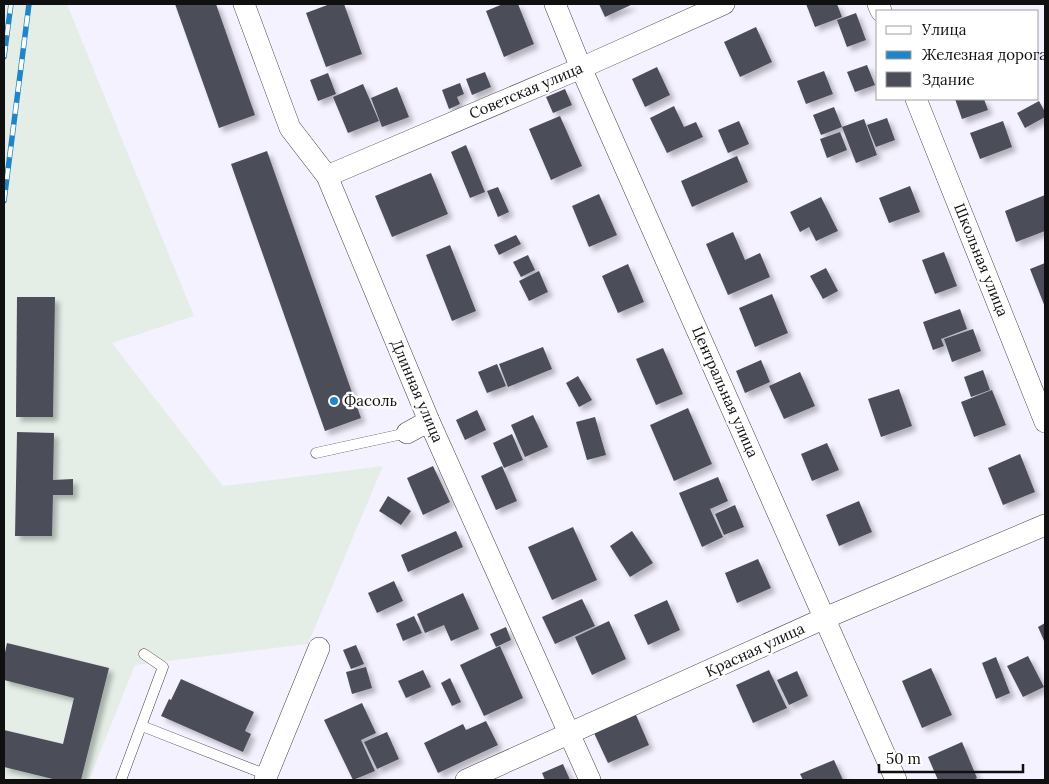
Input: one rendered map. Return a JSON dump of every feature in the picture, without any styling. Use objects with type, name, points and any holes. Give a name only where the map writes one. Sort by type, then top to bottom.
[{"type":"street","name":"Длинная улица","points":[[244,4],[290,128],[328,176],[430,420],[590,780]]},
{"type":"street","name":"Центральная улица","points":[[555,4],[581,68],[896,780]]},
{"type":"street","name":"Советская улица","points":[[328,176],[581,68],[724,4]]},
{"type":"street","name":"Школьная улица","points":[[916,100],[1045,422]]},
{"type":"street","points":[[407,433],[430,420]]},
{"type":"street","name":"Красная улица","points":[[466,780],[825,618],[1045,525]]},
{"type":"street","points":[[266,778],[319,648]]},
{"type":"lane","points":[[316,453],[407,433]]},
{"type":"lane","points":[[121,780],[163,667],[144,654]]},
{"type":"lane","points":[[142,726],[266,778]]},
{"type":"shaded area","points":[[4,4],[67,4],[194,316],[112,343],[223,486],[383,466],[308,644],[135,665],[89,780],[4,780]]},
{"type":"building","points":[[175,4],[216,4],[255,115],[219,128]]},
{"type":"building","points":[[330,4],[344,4],[362,54],[326,67],[306,13]]},
{"type":"building","points":[[503,4],[518,4],[534,44],[504,57],[486,11]]},
{"type":"building","points":[[599,4],[633,4],[605,17]]},
{"type":"building","points":[[806,4],[837,4],[842,17],[815,27]]},
{"type":"building","points":[[856,13],[866,40],[847,47],[837,20]]},
{"type":"building","points":[[756,27],[772,62],[740,77],[724,42]]},
{"type":"building","points":[[867,65],[875,85],[855,92],[847,72]]},
{"type":"building","points":[[657,67],[670,95],[645,107],[632,79]]},
{"type":"building","points":[[824,71],[833,94],[806,104],[797,81]]},
{"type":"building","points":[[485,72],[491,87],[472,95],[466,79]]},
{"type":"building","points":[[328,73],[336,94],[318,101],[310,80]]},
{"type":"building","points":[[460,83],[464,94],[457,97],[460,104],[449,109],[442,90]]},
{"type":"building","points":[[363,84],[379,121],[348,133],[333,97]]},
{"type":"building","points":[[397,87],[409,117],[382,127],[371,98]]},
{"type":"building","points":[[565,89],[572,105],[553,113],[546,97]]},
{"type":"building","points":[[955,100],[984,100],[988,110],[962,119]]},
{"type":"building","points":[[1039,101],[1045,112],[1045,117],[1025,128],[1017,113]]},
{"type":"building","points":[[674,106],[684,127],[696,122],[703,137],[667,153],[650,118]]},
{"type":"building","points":[[834,107],[842,127],[821,135],[813,115]]},
{"type":"building","points":[[560,116],[582,166],[551,180],[529,129]]},
{"type":"building","points":[[887,118],[895,140],[876,147],[867,125]]},
{"type":"building","points":[[864,119],[877,155],[856,163],[842,127]]},
{"type":"building","points":[[739,121],[749,144],[728,153],[718,130]]},
{"type":"building","points":[[1003,121],[1012,147],[980,159],[970,133]]},
{"type":"building","points":[[840,132],[847,150],[827,158],[820,139]]},
{"type":"building","points":[[466,145],[485,192],[470,198],[451,152]]},
{"type":"building","points":[[267,151],[361,418],[325,431],[231,164]]},
{"type":"building","points":[[737,156],[748,182],[692,207],[681,181]]},
{"type":"building","points":[[431,173],[448,214],[392,237],[375,196]]},
{"type":"building","points":[[910,186],[920,212],[889,223],[879,198]]},
{"type":"building","points":[[498,187],[509,212],[498,217],[487,191]]},
{"type":"building","points":[[599,194],[617,235],[589,247],[572,206]]},
{"type":"building","points":[[1045,195],[1045,231],[1016,242],[1005,211]]},
{"type":"building","points":[[821,197],[838,231],[816,241],[809,227],[800,232],[790,212]]},
{"type":"building","points":[[733,232],[745,260],[760,253],[770,277],[728,295],[706,244]]},
{"type":"building","points":[[516,235],[521,244],[499,255],[494,245]]},
{"type":"building","points":[[450,245],[476,311],[452,321],[426,255]]},
{"type":"building","points":[[944,252],[957,286],[935,294],[922,260]]},
{"type":"building","points":[[528,255],[535,270],[521,277],[513,262]]},
{"type":"building","points":[[1045,263],[1045,307],[1030,269]]},
{"type":"building","points":[[628,264],[644,302],[618,313],[602,276]]},
{"type":"building","points":[[826,268],[838,291],[823,299],[810,276]]},
{"type":"building","points":[[539,271],[548,292],[529,301],[519,281]]},
{"type":"building","points":[[772,294],[788,333],[755,347],[739,308]]},
{"type":"building","points":[[17,297],[55,297],[53,417],[16,417]]},
{"type":"building","points":[[960,309],[967,329],[941,339],[944,346],[933,350],[923,322]]},
{"type":"building","points":[[973,329],[981,351],[952,362],[944,339]]},
{"type":"building","points":[[543,347],[552,369],[508,387],[499,364]]},
{"type":"building","points":[[663,348],[683,394],[656,405],[636,359]]},
{"type":"building","points":[[761,360],[770,382],[745,393],[736,371]]},
{"type":"building","points":[[497,364],[506,386],[487,393],[478,372]]},
{"type":"building","points":[[983,370],[990,390],[971,397],[964,377]]},
{"type":"building","points":[[800,372],[815,406],[784,419],[769,386]]},
{"type":"building","points":[[578,376],[592,400],[579,407],[566,383]]},
{"type":"building","points":[[899,389],[912,426],[881,437],[868,399]]},
{"type":"building","points":[[992,390],[1006,425],[974,437],[961,402]]},
{"type":"building","points":[[688,408],[712,464],[674,481],[650,425]]},
{"type":"building","points":[[477,410],[486,430],[465,440],[456,420]]},
{"type":"building","points":[[533,415],[548,447],[525,457],[511,425]]},
{"type":"building","points":[[595,417],[606,455],[587,460],[576,422]]},
{"type":"building","points":[[17,432],[54,433],[53,480],[73,479],[73,495],[53,495],[52,536],[15,536]]},
{"type":"building","points":[[512,434],[523,460],[504,468],[493,443]]},
{"type":"building","points":[[827,443],[839,470],[812,481],[801,454]]},
{"type":"building","points":[[1020,454],[1035,492],[1003,505],[988,468]]},
{"type":"building","points":[[433,466],[450,502],[423,515],[407,478]]},
{"type":"building","points":[[502,466],[517,501],[496,510],[481,476]]},
{"type":"building","points":[[718,477],[728,501],[710,509],[723,537],[702,547],[679,493]]},
{"type":"building","points":[[388,496],[411,511],[401,525],[379,511]]},
{"type":"building","points":[[859,501],[872,532],[839,546],[826,515]]},
{"type":"building","points":[[735,505],[744,527],[724,535],[715,514]]},
{"type":"building","points":[[573,527],[597,580],[552,600],[528,547]]},
{"type":"building","points":[[456,531],[463,547],[408,572],[401,555]]},
{"type":"building","points":[[632,531],[653,563],[630,577],[610,546]]},
{"type":"building","points":[[758,559],[771,588],[737,603],[725,573]]},
{"type":"building","points":[[394,581],[403,601],[377,613],[368,593]]},
{"type":"building","points":[[463,593],[479,629],[451,641],[444,625],[425,633],[417,614]]},
{"type":"building","points":[[582,599],[595,626],[555,644],[542,617]]},
{"type":"building","points":[[667,600],[680,630],[648,645],[634,615]]},
{"type":"building","points":[[414,616],[422,633],[403,641],[396,624]]},
{"type":"building","points":[[609,621],[626,659],[592,675],[575,637]]},
{"type":"building","points":[[1045,623],[1045,643],[1038,627]]},
{"type":"building","points":[[506,627],[511,640],[496,647],[490,634]]},
{"type":"building","points":[[7,643],[109,668],[81,780],[57,780],[4,767],[4,730],[63,744],[74,698],[4,680],[4,657]]},
{"type":"building","points":[[356,645],[364,664],[351,669],[343,650]]},
{"type":"building","points":[[500,646],[523,698],[484,716],[460,665]]},
{"type":"building","points":[[1028,656],[1044,687],[1023,697],[1007,666]]},
{"type":"building","points":[[996,657],[1010,693],[996,699],[982,663]]},
{"type":"building","points":[[366,667],[372,688],[352,694],[346,672]]},
{"type":"building","points":[[931,668],[952,715],[922,728],[902,681]]},
{"type":"building","points":[[423,670],[431,687],[406,698],[398,681]]},
{"type":"building","points":[[769,670],[787,708],[753,723],[736,685]]},
{"type":"building","points":[[797,671],[808,696],[789,705],[777,680]]},
{"type":"building","points":[[450,678],[461,702],[452,706],[441,683]]},
{"type":"building","points":[[181,679],[254,712],[245,731],[251,734],[243,752],[161,716]]},
{"type":"building","points":[[362,703],[376,733],[361,740],[375,771],[353,780],[324,720]]},
{"type":"building","points":[[636,715],[649,745],[608,763],[594,733]]},
{"type":"building","points":[[486,721],[498,745],[438,773],[424,743],[463,724],[466,730]]},
{"type":"building","points":[[387,732],[399,759],[377,769],[364,742]]},
{"type":"building","points":[[962,742],[977,778],[973,780],[938,780],[928,757]]},
{"type":"building","points":[[834,760],[843,780],[803,780],[800,774]]},
{"type":"building","points":[[563,764],[570,780],[545,780],[542,773]]},
{"type":"railway","points":[[4,57],[11,4]]},
{"type":"railway","points":[[4,201],[29,4]]},
{"type":"place","name":"Фасоль","points":[[334,401]]}]
